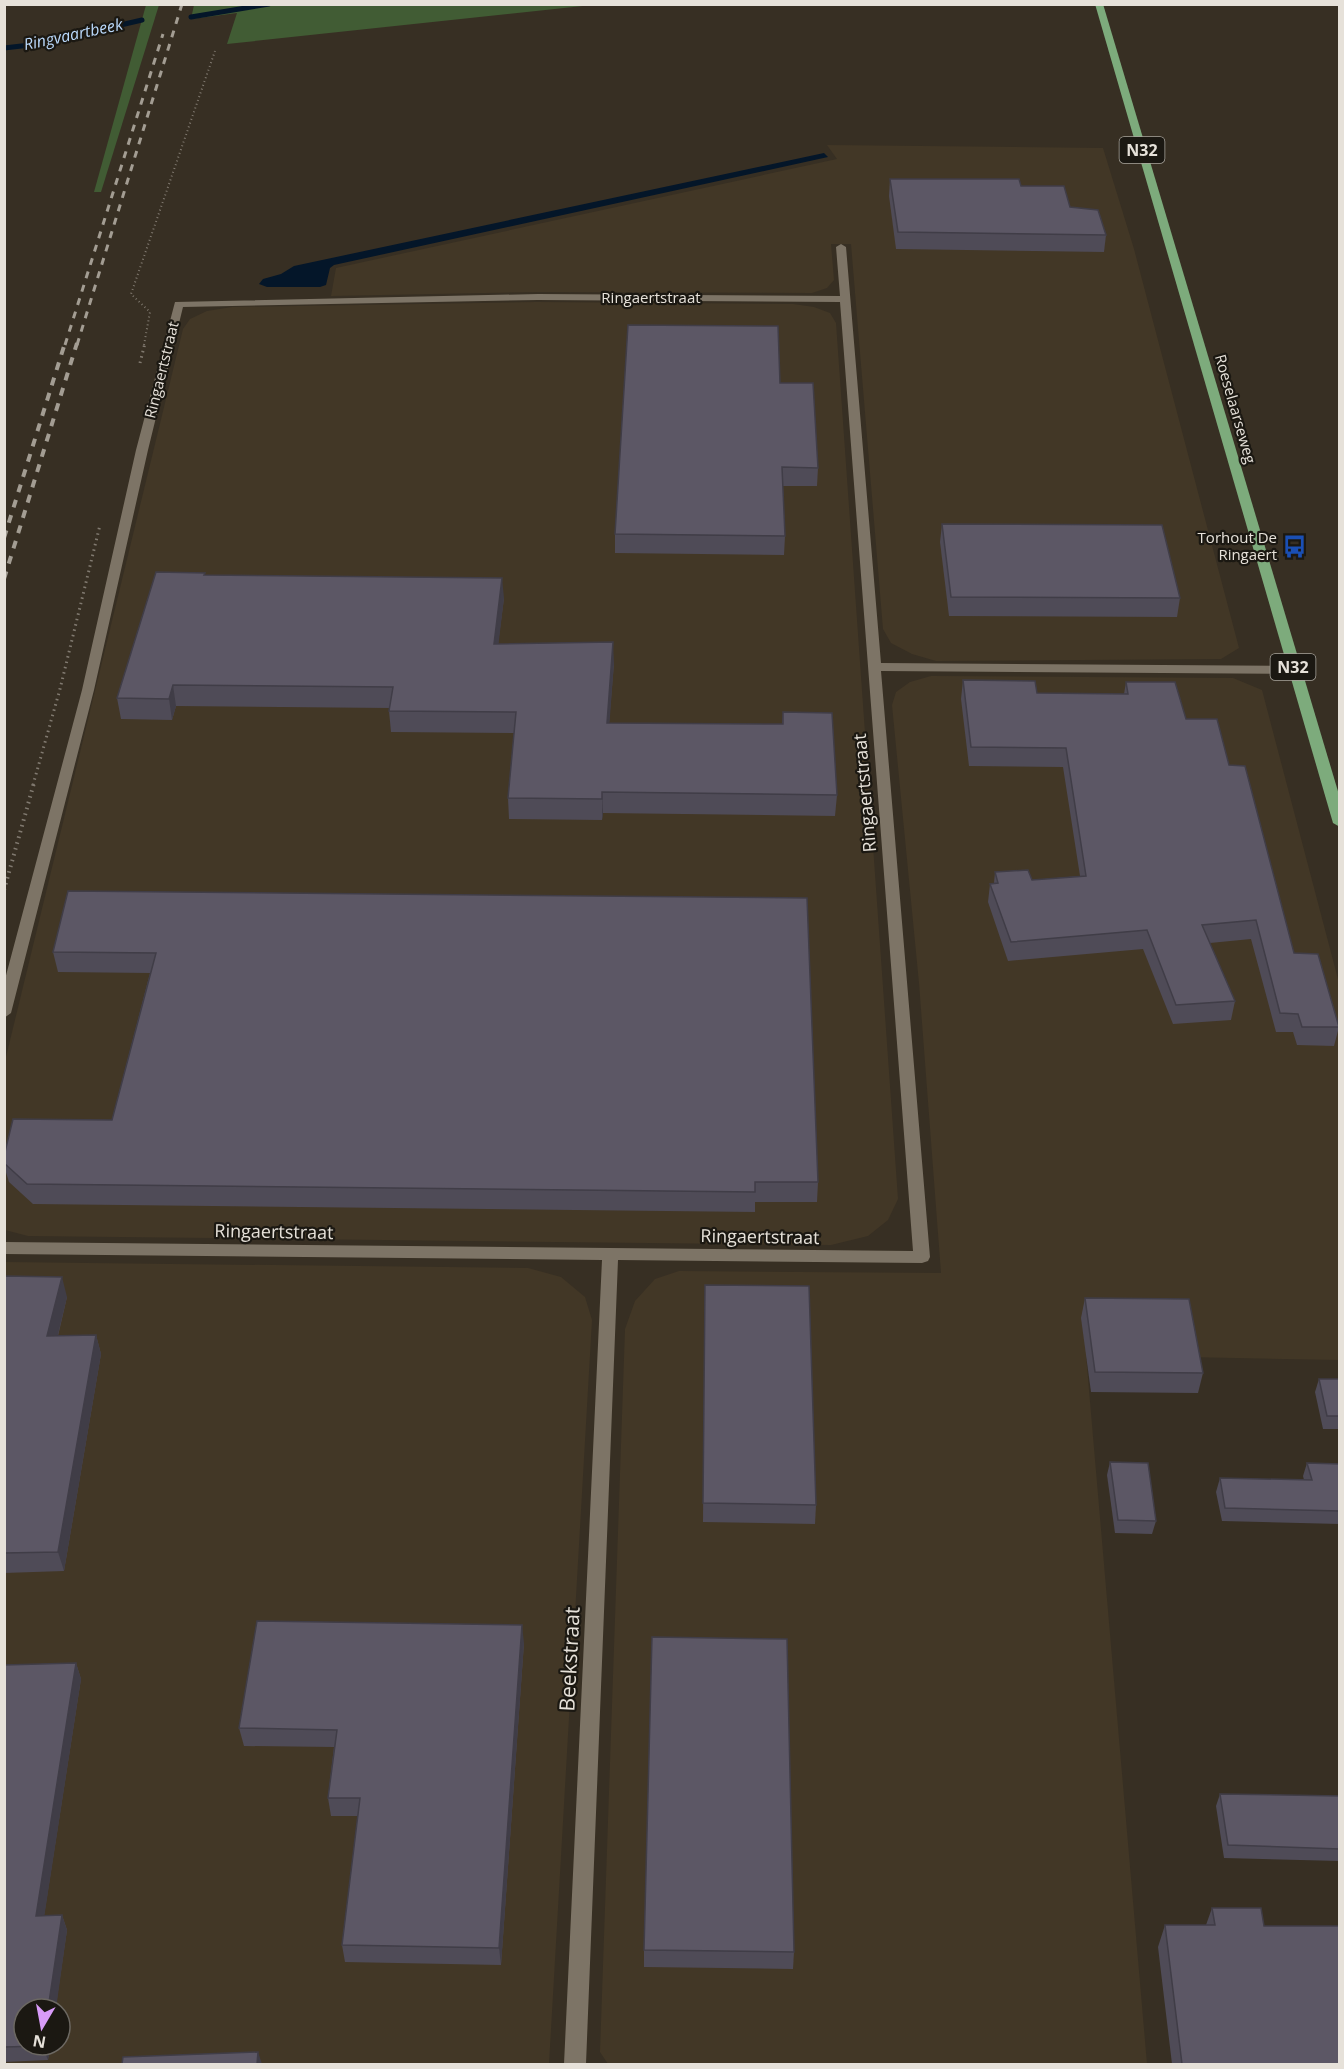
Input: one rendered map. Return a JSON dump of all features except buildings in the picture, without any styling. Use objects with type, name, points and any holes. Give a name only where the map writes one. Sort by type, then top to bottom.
[{"type":"main road","name":"Roeselaarseweg","points":[[1099,4],[1340,823]]},
{"type":"street","name":"Ringaertstraat","points":[[4,1248],[922,1257],[841,247]]},
{"type":"street","name":"Ringaertstraat","points":[[4,1013],[88,690],[142,450],[179,304],[538,297],[845,299]]},
{"type":"street","points":[[875,667],[1294,670]]},
{"type":"street","name":"Beekstraat","points":[[575,2064],[610,1255]]},
{"type":"path","points":[[139,367],[150,312],[131,294],[215,51]]},
{"type":"path","points":[[4,890],[60,689],[102,516]]},
{"type":"shaded area","points":[[827,145],[1103,148],[1134,249],[1239,648],[1221,659],[936,661],[912,654],[891,643],[883,629],[851,244],[831,244],[834,280],[827,288],[812,293],[539,292],[331,296],[336,268],[837,159]]},
{"type":"shaded area","points":[[536,302],[793,304],[814,307],[830,313],[836,323],[898,1199],[888,1220],[868,1236],[831,1245],[28,1236],[5,1230],[5,1061],[183,329],[190,319],[207,311],[232,307]]},
{"type":"shaded area","points":[[931,676],[1233,678],[1262,690],[1339,983],[1339,1360],[1086,1355],[1147,2064],[608,2064],[600,2052],[625,1329],[635,1301],[655,1279],[679,1271],[941,1273],[919,983],[892,705],[896,692],[910,682]]},
{"type":"shaded area","points":[[5,1262],[528,1268],[561,1277],[585,1297],[592,1320],[549,2064],[5,2064]]},
{"type":"green space","points":[[194,4],[592,5],[227,44],[237,13],[191,19]]},
{"type":"green space","points":[[146,5],[159,5],[101,192],[94,192]]},
{"type":"water","points":[[824,153],[828,157],[334,265],[330,268],[326,285],[320,287],[267,287],[259,284],[263,279],[281,274],[294,266]]},
{"type":"waterway","points":[[191,17],[269,4]]},
{"type":"waterway","name":"Ringvaartbeek","points":[[4,48],[39,44],[142,20]]},
{"type":"railway","points":[[77,345],[182,4]]},
{"type":"railway","points":[[65,345],[163,34]]},
{"type":"railway","points":[[4,538],[65,343]]},
{"type":"railway","points":[[4,579],[77,343]]},
{"type":"place","name":"Torhout De Ringaert","points":[[1295,547]]}]
